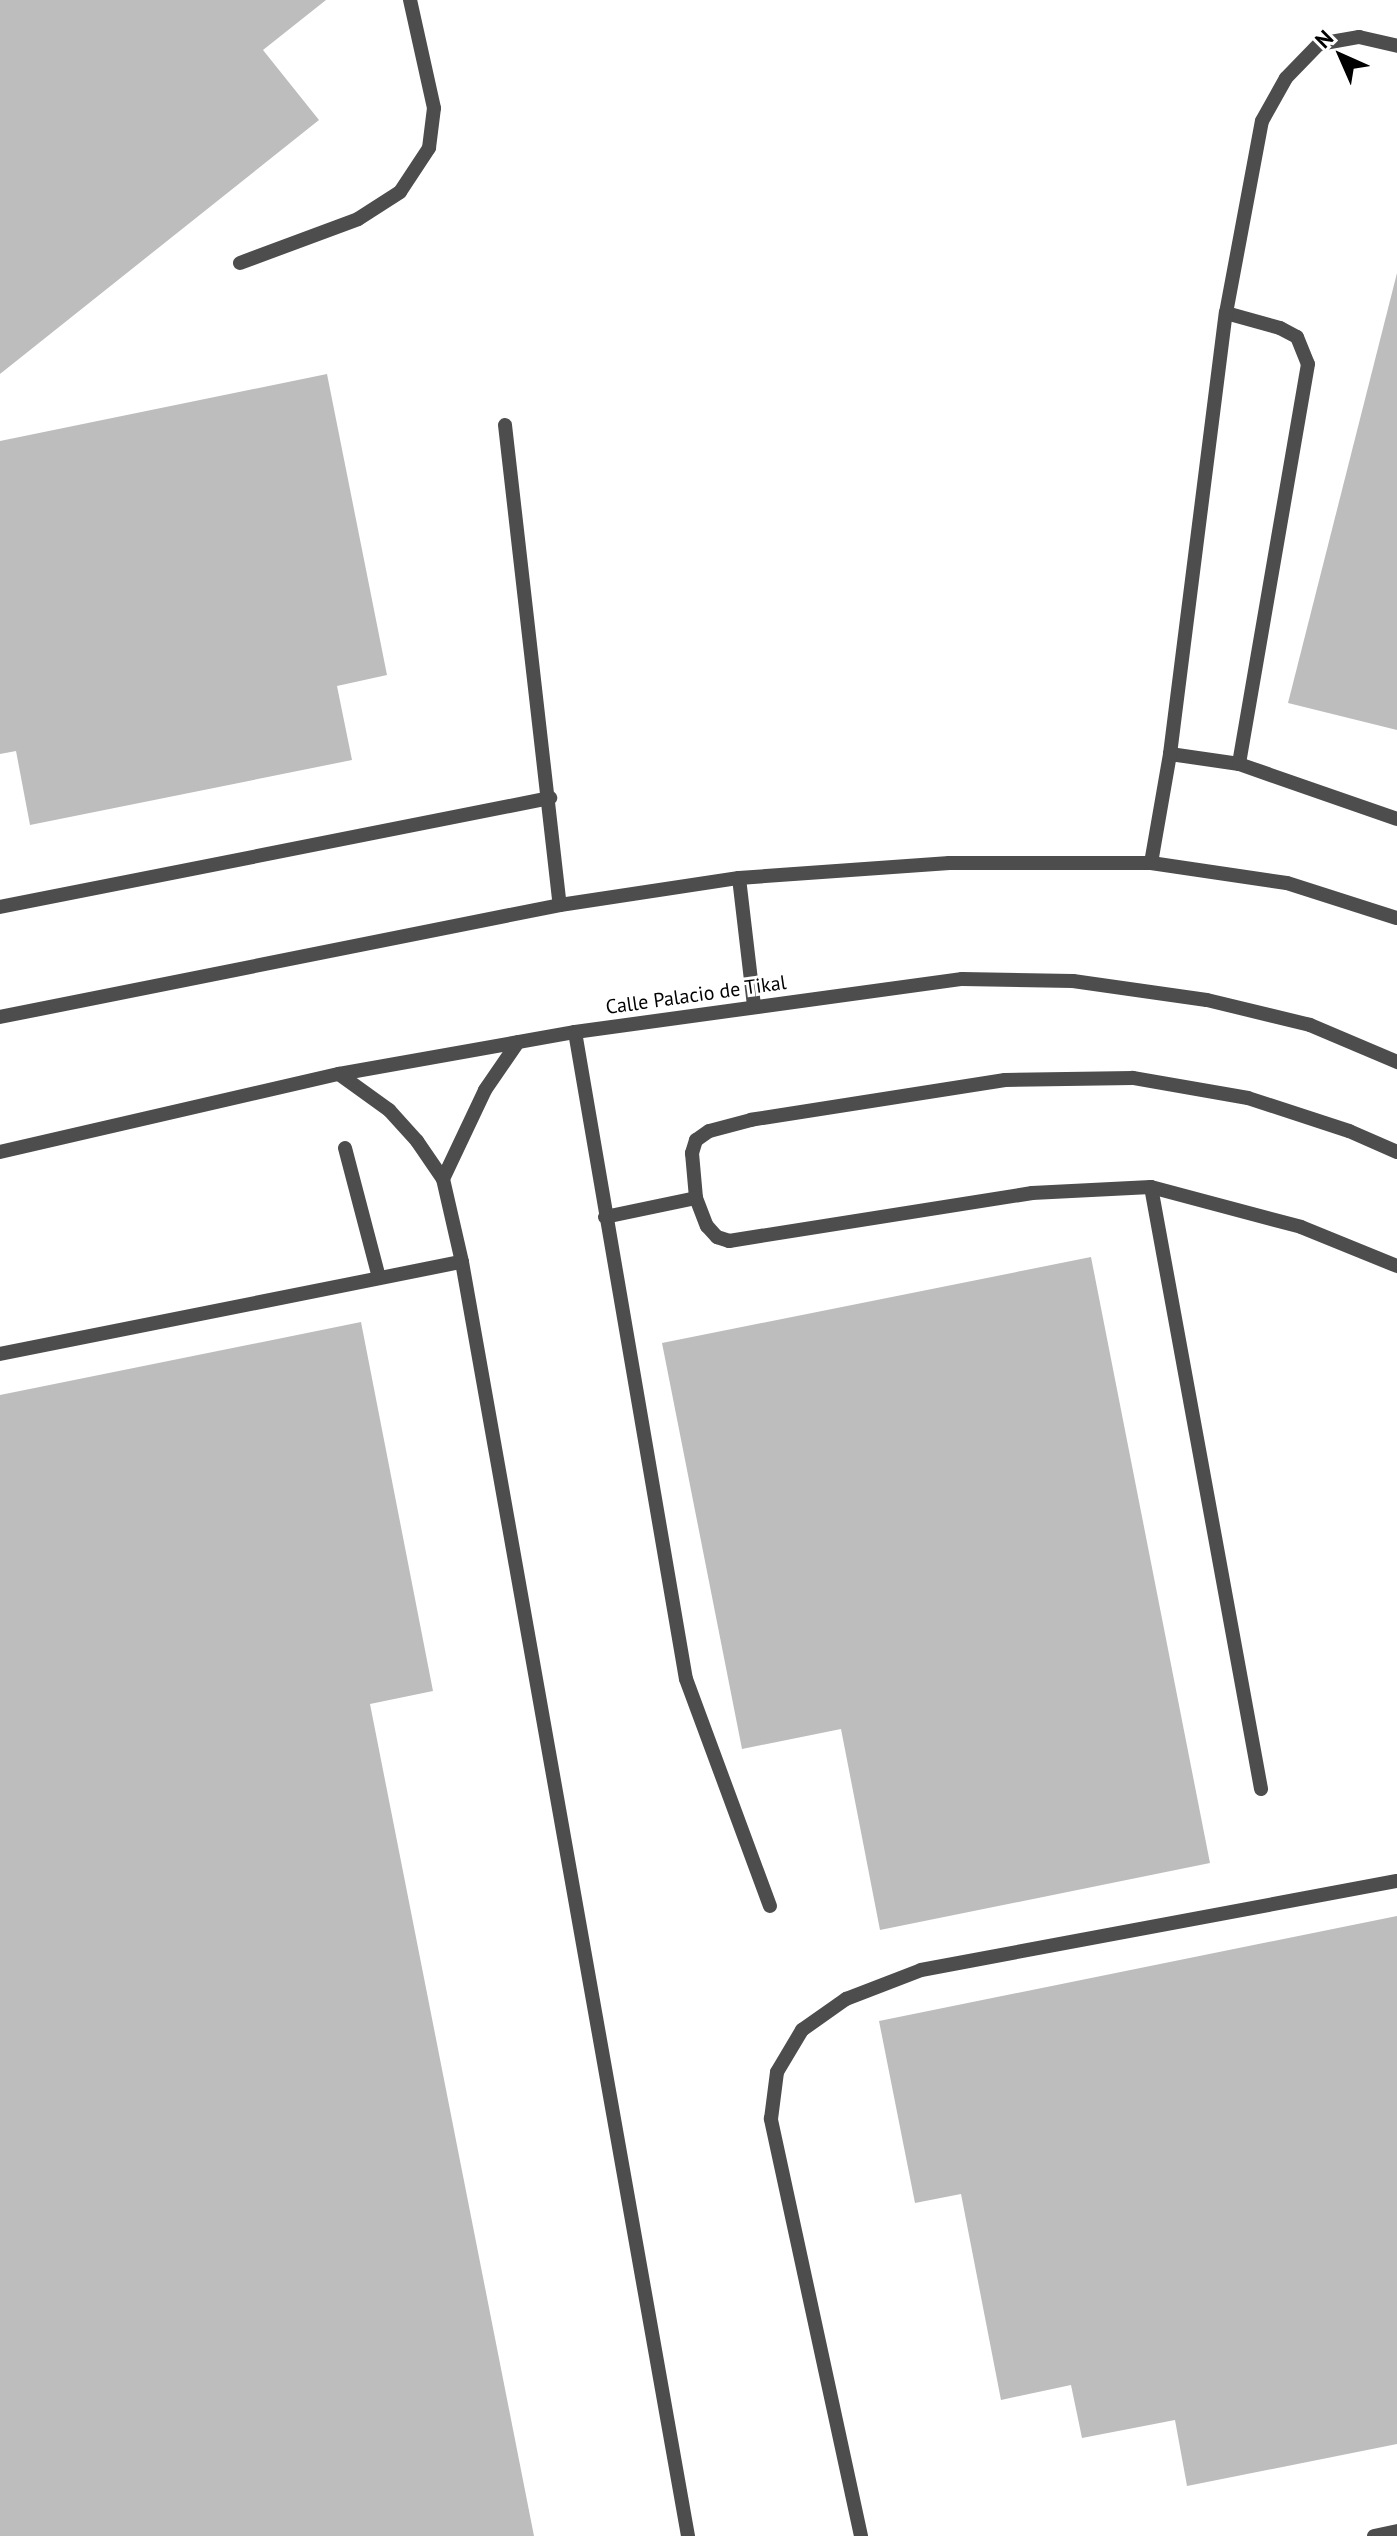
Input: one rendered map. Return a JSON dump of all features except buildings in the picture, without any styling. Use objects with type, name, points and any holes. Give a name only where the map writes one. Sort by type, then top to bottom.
[{"type":"street","points":[[240,263],[358,219],[400,192],[429,148],[434,108],[410,0]]},
{"type":"street","points":[[1151,863],[1170,754],[1226,313],[1262,121],[1286,78],[1319,44],[1359,37],[1397,46]]},
{"type":"street","points":[[1226,313],[1280,328],[1297,337],[1308,364],[1239,764]]},
{"type":"street","points":[[505,425],[560,905]]},
{"type":"street","points":[[1170,754],[1239,764],[1397,819]]},
{"type":"street","points":[[0,907],[550,798]]},
{"type":"street","points":[[0,1017],[560,905],[739,878],[949,863],[1151,863],[1287,883],[1397,918]]},
{"type":"street","points":[[739,878],[754,1006]]},
{"type":"street","name":"Calle Palacio de Tikal","points":[[0,1152],[339,1074],[575,1032],[962,979],[1073,981],[1207,1000],[1310,1025],[1397,1062]]},
{"type":"street","points":[[575,1032],[686,1679],[770,1906]]},
{"type":"street","points":[[443,1179],[485,1090],[518,1042]]},
{"type":"street","points":[[339,1074],[389,1110],[417,1141],[443,1179],[462,1262],[688,2536]]},
{"type":"street","points":[[1397,1152],[1349,1131],[1248,1098],[1133,1078],[1005,1080],[751,1120],[709,1131],[696,1140],[692,1153],[696,1198],[707,1226],[717,1237],[729,1241],[1032,1193],[1151,1187],[1301,1227],[1397,1266]]},
{"type":"street","points":[[345,1148],[379,1278]]},
{"type":"street","points":[[1151,1187],[1261,1789]]},
{"type":"street","points":[[605,1217],[696,1198]]},
{"type":"street","points":[[0,1354],[462,1262]]},
{"type":"street","points":[[861,2536],[771,2119],[777,2072],[802,2030],[846,1999],[921,1970],[1397,1881]]},
{"type":"street","points":[[1374,2536],[1397,2531]]}]
